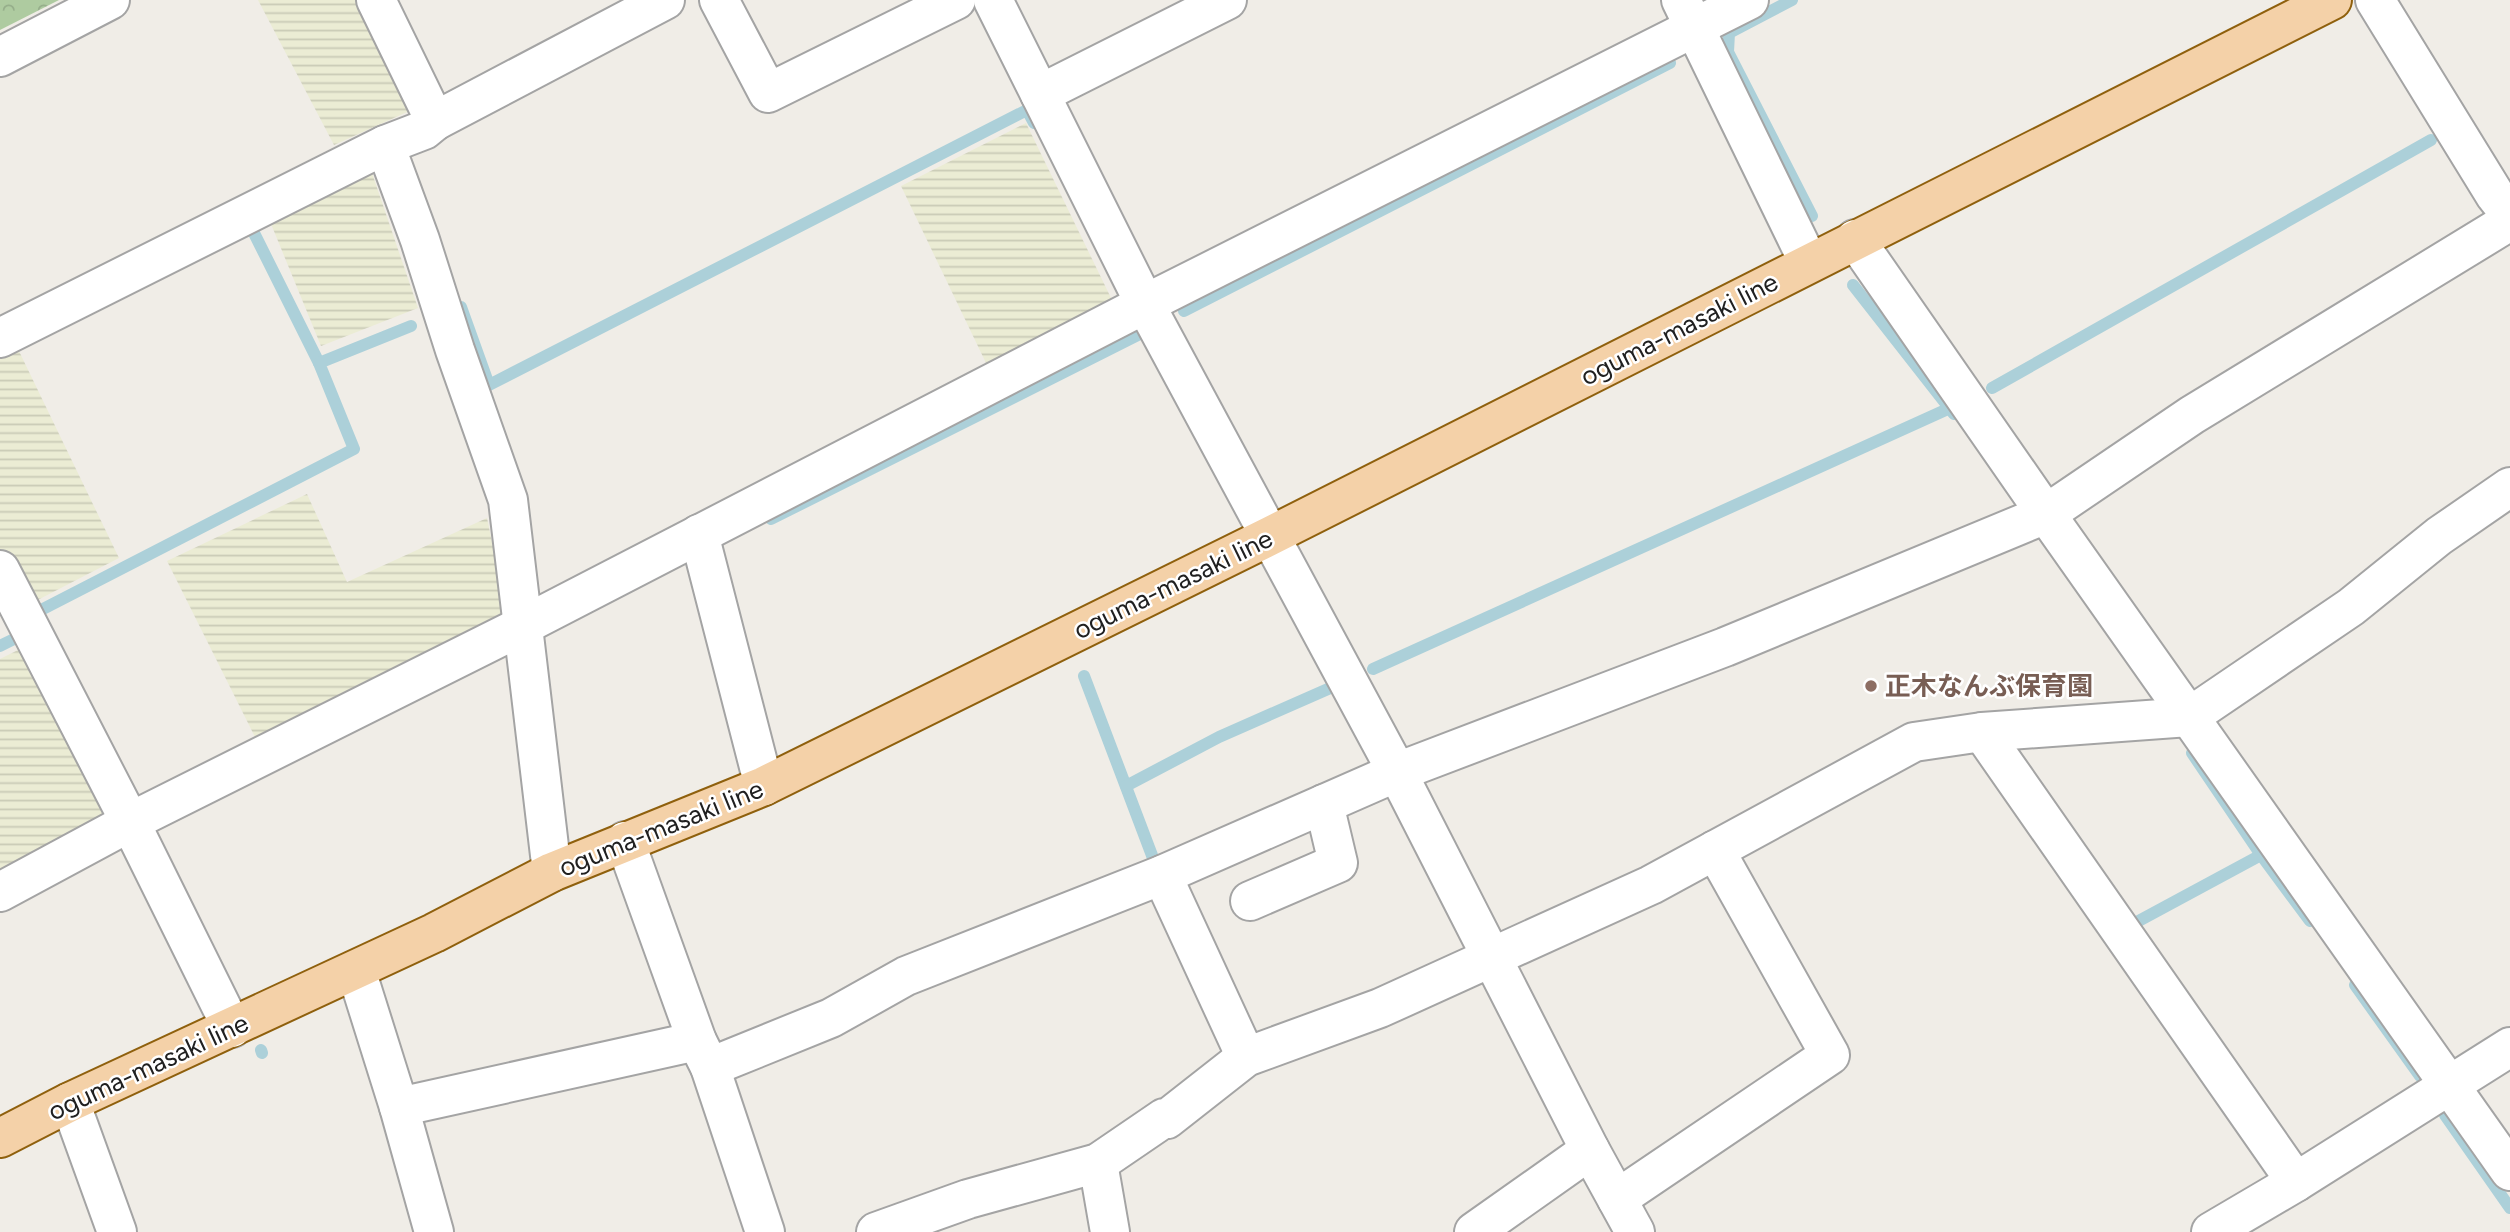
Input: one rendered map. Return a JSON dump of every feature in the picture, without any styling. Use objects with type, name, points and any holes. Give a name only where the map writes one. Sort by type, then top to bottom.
[{"type":"main road","name":"oguma-masaki line","points":[[0,1138],[70,1102],[356,970],[552,872],[764,786],[1270,536],[2332,0]]},
{"type":"street","points":[[0,57],[110,0]]},
{"type":"street","points":[[376,0],[435,121]]},
{"type":"street","points":[[0,338],[385,145],[424,130],[435,121],[665,0]]},
{"type":"street","points":[[719,0],[768,93],[956,0]]},
{"type":"street","points":[[993,0],[1145,304],[1397,772],[1490,957],[1635,1232]]},
{"type":"street","points":[[1040,94],[1227,0]]},
{"type":"street","points":[[0,892],[130,822],[522,626],[1145,304],[1689,14],[1749,0]]},
{"type":"street","points":[[2375,0],[2495,195],[2510,214]]},
{"type":"street","points":[[1689,14],[1809,263]]},
{"type":"street","points":[[385,145],[508,500],[552,872]]},
{"type":"street","points":[[399,1107],[704,1054],[831,1018],[906,976],[1162,875],[1397,772],[1725,648],[2046,514],[2192,415],[2510,221]]},
{"type":"street","points":[[1855,239],[2510,1171]]},
{"type":"street","points":[[876,1232],[968,1199],[1098,1163],[1164,1118],[1167,1119],[1247,1057],[1380,1008],[1651,885],[1914,741],[1982,732],[2189,717],[2351,607],[2439,536],[2510,487]]},
{"type":"street","points":[[699,534],[764,786]]},
{"type":"street","points":[[0,570],[14,631],[130,822],[232,1028]]},
{"type":"street","points":[[1982,732],[2296,1182]]},
{"type":"street","points":[[1250,901],[1338,863],[1324,804]]},
{"type":"street","points":[[625,841],[704,1054],[765,1232]]},
{"type":"street","points":[[1617,1199],[1830,1055],[1714,850]]},
{"type":"street","points":[[1162,875],[1247,1057]]},
{"type":"street","points":[[356,970],[399,1107],[434,1232]]},
{"type":"street","points":[[2211,1232],[2296,1182],[2510,1047]]},
{"type":"street","points":[[70,1102],[117,1232]]},
{"type":"street","points":[[1474,1232],[1590,1150]]},
{"type":"street","points":[[1098,1163],[1110,1232]]},
{"type":"green space","points":[[0,0],[59,0],[0,30]]},
{"type":"green space","points":[[258,0],[366,0],[416,108],[334,145]]},
{"type":"green space","points":[[1026,123],[1112,300],[986,363],[901,186]]},
{"type":"green space","points":[[371,170],[418,308],[321,346],[269,219]]},
{"type":"green space","points":[[17,347],[119,558],[28,605],[0,549],[0,356]]},
{"type":"green space","points":[[307,494],[347,582],[487,518],[508,619],[256,739],[167,561]]},
{"type":"green space","points":[[26,646],[113,815],[0,875],[0,659]]},
{"type":"waterway","points":[[1792,0],[1729,33],[1728,52],[1812,216]]},
{"type":"waterway","points":[[1184,311],[1670,63]]},
{"type":"waterway","points":[[461,307],[489,385],[1027,110],[1034,123]]},
{"type":"waterway","points":[[1992,388],[2431,140]]},
{"type":"waterway","points":[[253,231],[319,363]]},
{"type":"waterway","points":[[1853,285],[1954,414]]},
{"type":"waterway","points":[[41,610],[354,449],[319,363],[411,326]]},
{"type":"waterway","points":[[771,519],[1142,333]]},
{"type":"waterway","points":[[1373,669],[1950,408]]},
{"type":"waterway","points":[[0,646],[12,640]]},
{"type":"waterway","points":[[1084,676],[1153,858]]},
{"type":"waterway","points":[[1126,786],[1219,737],[1328,689]]},
{"type":"waterway","points":[[2192,753],[2261,855],[2310,921]]},
{"type":"waterway","points":[[2133,924],[2261,855]]},
{"type":"waterway","points":[[2355,985],[2420,1076]]},
{"type":"waterway","points":[[2445,1115],[2510,1208]]},
{"type":"place","name":"正木なんぶ保育園","points":[[1871,686]]}]
